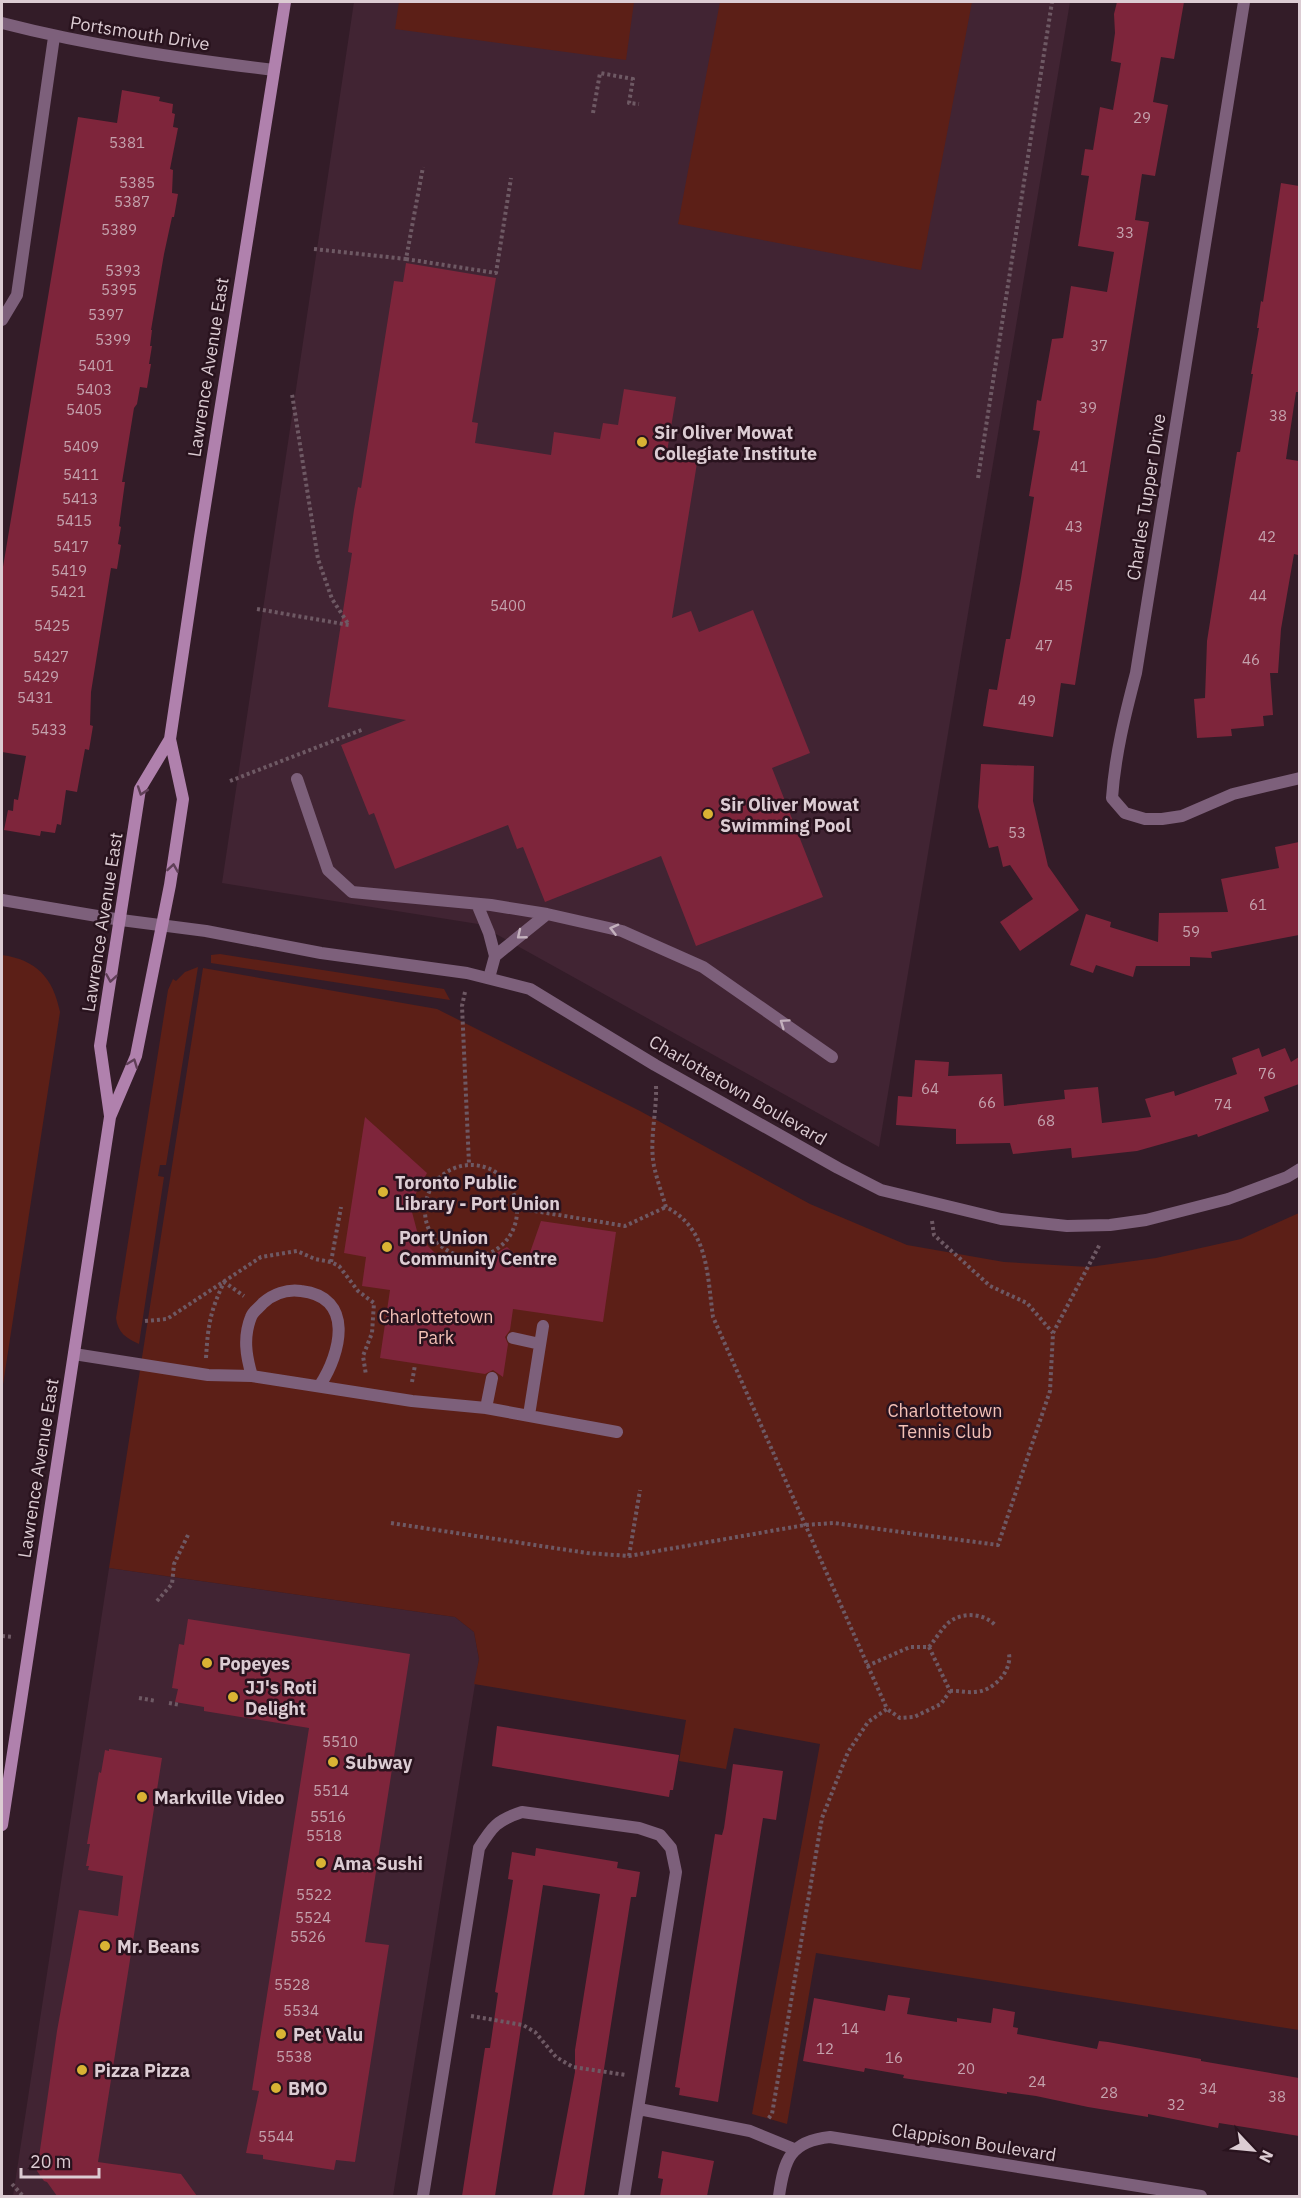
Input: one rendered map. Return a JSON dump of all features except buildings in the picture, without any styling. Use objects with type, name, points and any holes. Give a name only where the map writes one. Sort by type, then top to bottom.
[{"type":"main road","name":"Lawrence Avenue East","points":[[2,1825],[110,1117],[136,1056],[162,925],[183,799],[170,739],[201,525],[285,2]]},
{"type":"main road","name":"Lawrence Avenue East","points":[[110,1117],[100,1046],[140,789],[170,739]]},
{"type":"street","name":"Charles Tupper Drive","points":[[1244,2],[1136,673],[1121,728],[1114,768],[1112,798],[1125,813],[1145,819],[1162,819],[1182,816],[1233,794],[1299,778]]},
{"type":"street","name":"Portsmouth Drive","points":[[2,23],[54,37],[201,62],[274,70]]},
{"type":"street","points":[[2,320],[17,295],[54,37]]},
{"type":"street","points":[[297,779],[328,870],[352,892],[477,904],[547,914],[622,931],[703,967],[832,1057]]},
{"type":"street","name":"Charlottetown Boulevard","points":[[2,900],[321,953],[467,973],[530,989],[655,1065],[881,1190],[1001,1219],[1068,1226],[1110,1225],[1146,1220],[1228,1199],[1287,1177],[1299,1169]]},
{"type":"street","points":[[477,904],[489,933],[495,956],[489,978]]},
{"type":"street","points":[[495,956],[547,914]]},
{"type":"street","points":[[252,1376],[246,1356],[246,1333],[252,1314],[271,1296],[295,1290],[316,1293],[330,1304],[339,1323],[338,1348],[331,1369],[320,1385]]},
{"type":"street","points":[[529,1415],[543,1326]]},
{"type":"street","points":[[513,1338],[540,1344]]},
{"type":"street","points":[[74,1354],[208,1375],[252,1376],[412,1401],[486,1408],[617,1432]]},
{"type":"street","points":[[486,1408],[492,1378]]},
{"type":"street","points":[[423,2196],[479,1848],[491,1828],[504,1818],[522,1812],[639,1828],[660,1834],[671,1848],[676,1872],[624,2196]]},
{"type":"street","points":[[639,2109],[750,2131],[794,2149],[785,2166],[779,2196]]},
{"type":"street","name":"Clappison Boulevard","points":[[794,2149],[814,2139],[830,2137],[1201,2196]]},
{"type":"path","points":[[978,478],[1052,2]]},
{"type":"path","points":[[593,113],[600,74],[633,79],[629,103],[639,104]]},
{"type":"path","points":[[406,259],[423,167]]},
{"type":"path","points":[[314,249],[406,259],[496,273],[511,178]]},
{"type":"path","points":[[257,609],[349,625],[332,598],[318,559],[292,394]]},
{"type":"path","points":[[230,781],[364,729]]},
{"type":"path","points":[[467,973],[462,1006],[469,1164]]},
{"type":"path","points":[[655,1065],[657,1102],[654,1115],[654,1165],[666,1207],[681,1214],[697,1233],[705,1261],[712,1317],[887,1709],[900,1718],[914,1717],[941,1704],[950,1691]]},
{"type":"path","points":[[469,1164],[484,1166],[498,1173],[509,1184],[517,1208],[514,1227],[507,1240],[495,1250],[481,1256],[466,1257],[451,1253],[438,1244],[430,1232],[425,1217],[425,1202],[431,1187],[441,1175],[454,1167],[469,1164]]},
{"type":"path","points":[[331,1262],[341,1207]]},
{"type":"path","points":[[517,1208],[625,1226],[666,1207]]},
{"type":"path","points":[[391,1523],[587,1553],[628,1556],[834,1523],[998,1545],[1050,1390],[1053,1333],[1110,1225]]},
{"type":"path","points":[[934,1235],[990,1286],[1027,1303],[1053,1333]]},
{"type":"path","points":[[206,1358],[212,1308],[224,1282]]},
{"type":"path","points":[[353,1294],[358,1291]]},
{"type":"path","points":[[628,1556],[640,1491]]},
{"type":"path","points":[[157,1601],[172,1584],[174,1564],[188,1535]]},
{"type":"path","points":[[929,1647],[949,1622],[971,1615],[982,1615],[995,1624]]},
{"type":"path","points":[[867,1666],[910,1647],[929,1647]]},
{"type":"path","points":[[929,1647],[950,1691]]},
{"type":"path","points":[[950,1691],[975,1693],[996,1683],[1005,1673],[1010,1662],[1009,1654]]},
{"type":"path","points":[[139,1698],[156,1701]]},
{"type":"path","points":[[169,1703],[180,1705]]},
{"type":"path","points":[[767,2120],[772,2114],[822,1818],[848,1752],[868,1722],[887,1709]]},
{"type":"path","points":[[452,2013],[523,2025],[535,2032],[556,2057],[573,2067],[629,2076]]},
{"type":"path","points":[[12,2184],[24,2196]]},
{"type":"shaded area","name":"Sir Oliver Mowat Collegiate Institute","points":[[354,2],[1070,2],[879,1147],[478,924],[222,883]]},
{"type":"shaded area","points":[[109,1568],[455,1617],[474,1632],[479,1659],[393,2196],[13,2196]]},
{"type":"green space","points":[[399,2],[634,2],[626,60],[395,29]]},
{"type":"green space","points":[[720,2],[972,2],[921,270],[678,224]]},
{"type":"green space","points":[[220,954],[444,989],[450,1000],[211,963],[211,955]]},
{"type":"green space","points":[[2,955],[24,961],[41,972],[53,989],[60,1012],[2,1391]]},
{"type":"green space","points":[[198,967],[166,1165],[160,1165],[158,1176],[164,1177],[139,1344],[123,1334],[116,1318],[168,990],[173,979],[176,981],[185,972]]},
{"type":"green space","name":"Charlottetown Park","points":[[203,968],[437,1009],[640,1111],[810,1204],[907,1245],[1004,1262],[1089,1267],[1156,1258],[1241,1239],[1299,1213],[1299,2030],[816,1953],[787,2124],[752,2114],[820,1744],[734,1728],[726,1769],[679,1761],[686,1720],[474,1684],[479,1659],[474,1632],[455,1617],[109,1568]]},
{"type":"place","name":"Sir Oliver Mowat Collegiate Institute","points":[[642,442]]},
{"type":"place","name":"Sir Oliver Mowat Swimming Pool","points":[[708,814]]},
{"type":"place","name":"Toronto Public Library - Port Union","points":[[383,1192]]},
{"type":"place","name":"Port Union Community Centre","points":[[387,1247]]},
{"type":"place","name":"Popeyes","points":[[207,1663]]},
{"type":"place","name":"JJ's Roti Delight","points":[[233,1697]]},
{"type":"place","name":"Subway","points":[[333,1762]]},
{"type":"place","name":"Markville Video","points":[[142,1797]]},
{"type":"place","name":"Ama Sushi","points":[[321,1863]]},
{"type":"place","name":"Mr. Beans","points":[[105,1946]]},
{"type":"place","name":"Pet Valu","points":[[281,2034]]},
{"type":"place","name":"Pizza Pizza","points":[[82,2070]]},
{"type":"place","name":"BMO","points":[[276,2088]]},
{"type":"park label","name":"Charlottetown Tennis Club","points":[[945,1420]]}]
